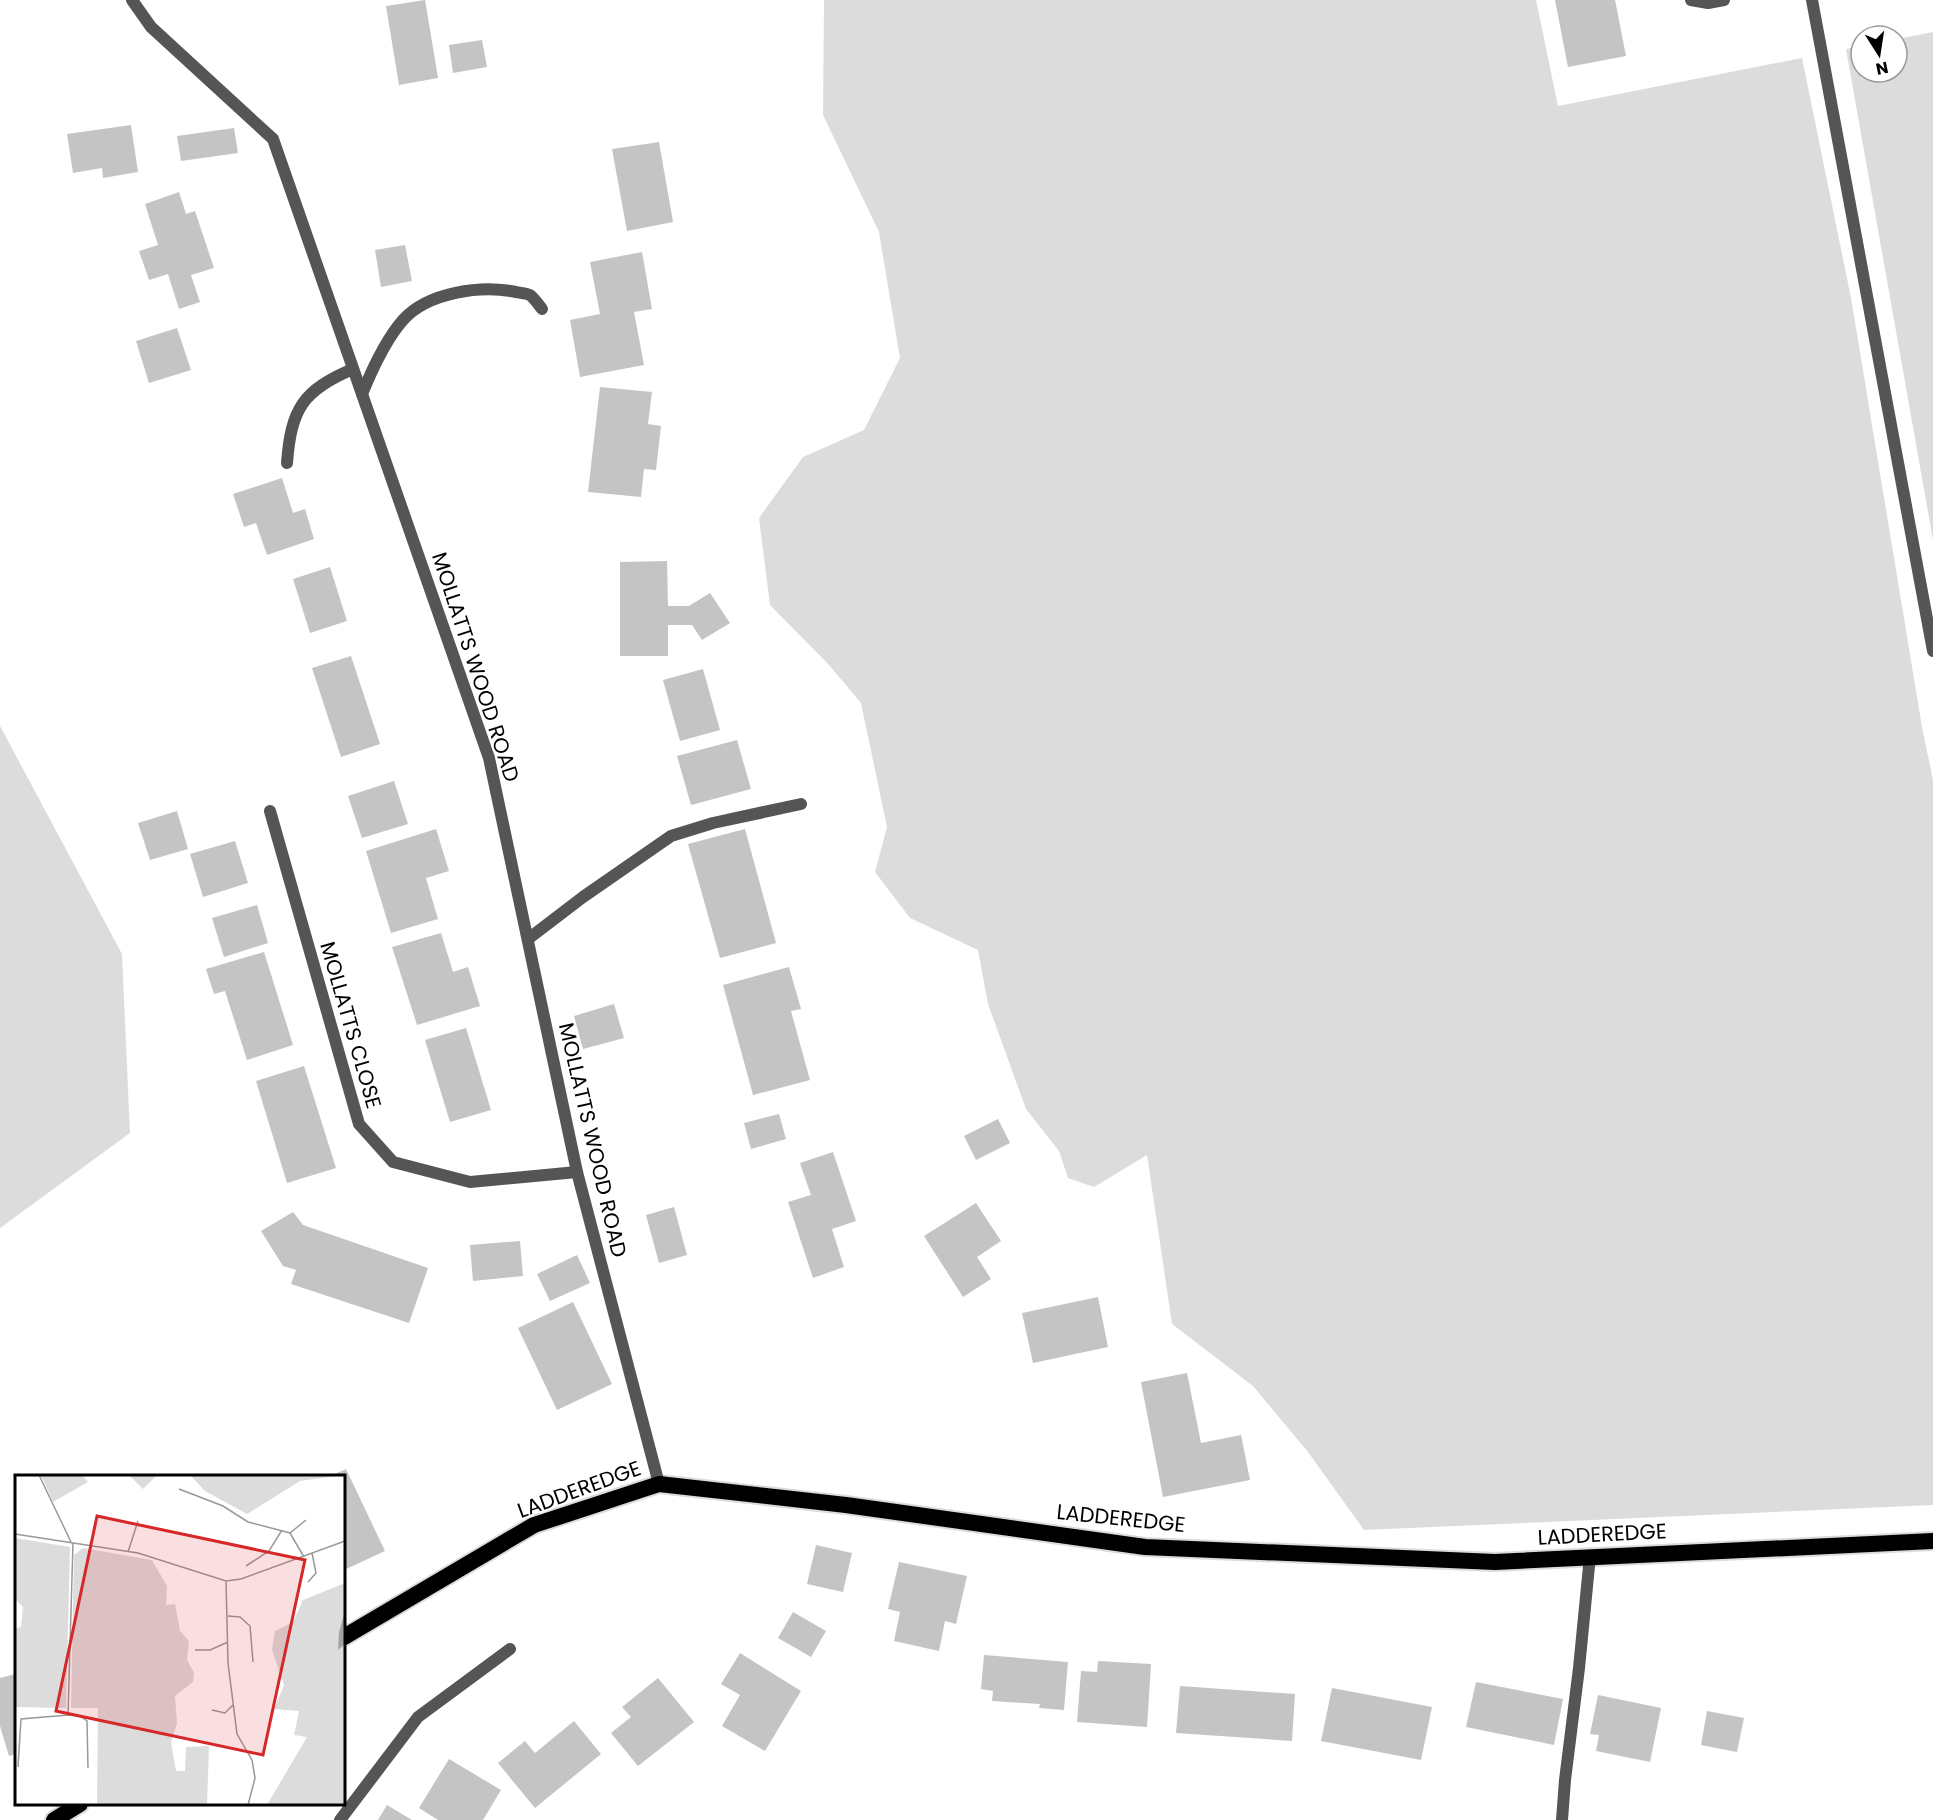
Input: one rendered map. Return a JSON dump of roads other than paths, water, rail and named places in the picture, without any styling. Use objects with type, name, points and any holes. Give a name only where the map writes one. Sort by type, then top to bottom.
[{"type":"highway","name":"LADDEREDGE","points":[[345,1636],[534,1525],[659,1484],[846,1506],[1145,1547],[1495,1562],[1933,1541]]},
{"type":"highway","points":[[54,1820],[77,1805]]},
{"type":"street","name":"MOLLATTS WOOD ROAD","points":[[132,0],[151,27],[273,139],[489,758],[577,1172],[659,1484]]},
{"type":"street","points":[[1691,0],[1708,3],[1724,0]]},
{"type":"street","points":[[1812,0],[1933,651]]},
{"type":"street","points":[[362,394],[370,374],[402,321],[417,307],[436,298],[466,291],[498,288],[529,294],[542,309]]},
{"type":"street","points":[[287,463],[289,436],[296,415],[307,396],[330,379],[353,369]]},
{"type":"street","points":[[528,939],[583,897],[671,837],[713,823],[801,804]]},
{"type":"street","name":"MOLLATTS CLOSE","points":[[270,811],[359,1124],[393,1162],[470,1182],[577,1172]]},
{"type":"street","points":[[1562,1820],[1590,1556]]},
{"type":"street","points":[[340,1820],[418,1717],[510,1649]]}]
